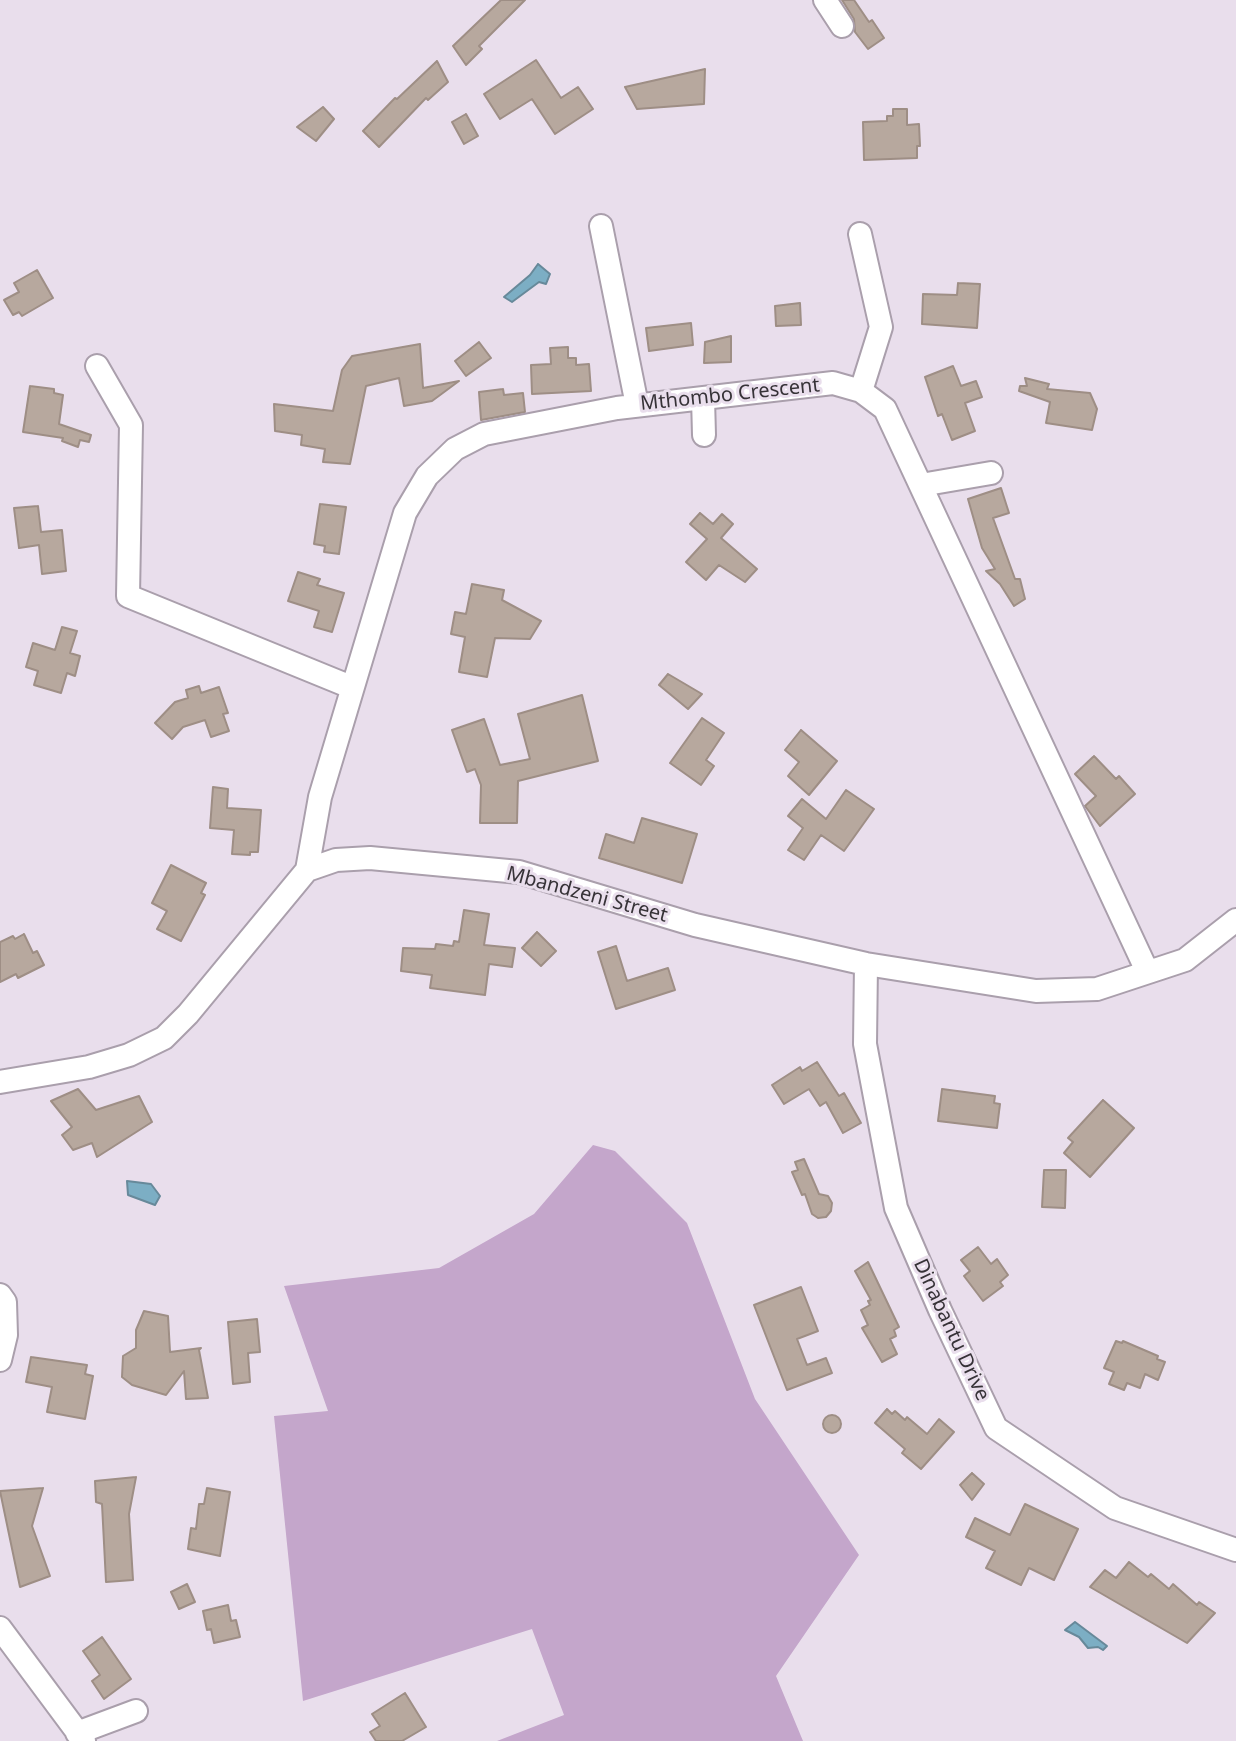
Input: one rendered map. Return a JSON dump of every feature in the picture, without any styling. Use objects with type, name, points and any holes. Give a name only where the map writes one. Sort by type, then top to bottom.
[{"type":"street","points":[[825,0],[842,26]]},
{"type":"street","points":[[601,226],[637,405]]},
{"type":"street","points":[[860,234],[881,327],[861,391],[885,409],[1147,971]]},
{"type":"street","points":[[97,366],[131,425],[128,596],[351,687]]},
{"type":"street","name":"Mthombo Crescent","points":[[307,870],[320,797],[405,513],[427,476],[455,449],[484,434],[637,405],[833,383],[861,391]]},
{"type":"street","points":[[703,398],[704,435]]},
{"type":"street","points":[[921,485],[991,473]]},
{"type":"street","name":"Mbandzeni Street","points":[[307,870],[336,860],[370,858],[519,872],[695,925],[866,964],[1036,991],[1097,989],[1185,960],[1236,920]]},
{"type":"street","points":[[0,1082],[89,1067],[129,1055],[164,1038],[188,1014],[307,870]]},
{"type":"street","name":"Dinabantu Drive","points":[[866,964],[865,1044],[896,1208],[996,1428],[1115,1508],[1236,1550]]},
{"type":"street","points":[[0,1295],[5,1302],[6,1335],[0,1360]]},
{"type":"street","points":[[0,1628],[80,1737],[136,1711]]},
{"type":"shaded area","points":[[593,1145],[615,1151],[687,1223],[755,1399],[859,1555],[776,1676],[803,1741],[497,1741],[564,1715],[532,1629],[303,1701],[274,1416],[328,1411],[284,1286],[439,1268],[534,1214]]},
{"type":"water","points":[[538,264],[550,274],[546,284],[539,282],[512,302],[504,297],[530,275]]},
{"type":"water","points":[[127,1181],[151,1184],[160,1196],[155,1205],[128,1195]]},
{"type":"water","points":[[1075,1622],[1107,1646],[1103,1650],[1088,1648],[1079,1637],[1065,1630]]},
{"type":"building","points":[[501,0],[525,0],[479,46],[482,49],[466,65],[453,46]]},
{"type":"building","points":[[842,0],[854,0],[884,38],[868,49],[855,32],[854,19]]},
{"type":"building","points":[[536,60],[561,98],[578,87],[593,109],[555,134],[532,99],[500,119],[484,94]]},
{"type":"building","points":[[437,61],[448,82],[428,100],[426,98],[379,147],[363,131]]},
{"type":"building","points":[[705,69],[704,104],[637,109],[625,87]]},
{"type":"building","points":[[323,107],[334,119],[316,141],[297,127]]},
{"type":"building","points":[[893,109],[907,109],[907,125],[919,124],[917,158],[864,160],[863,122],[887,121],[887,116],[893,116]]},
{"type":"building","points":[[466,114],[478,136],[464,144],[452,122]]},
{"type":"building","points":[[37,270],[53,298],[22,316],[19,312],[13,315],[4,300],[19,292],[14,283]]},
{"type":"building","points":[[958,283],[980,284],[977,328],[922,324],[923,294],[957,295]]},
{"type":"building","points":[[800,303],[801,325],[776,326],[775,306]]},
{"type":"building","points":[[691,323],[693,345],[649,351],[646,328]]},
{"type":"building","points":[[731,336],[731,362],[704,363],[705,342]]},
{"type":"building","points":[[479,342],[491,358],[466,376],[455,361]]},
{"type":"building","points":[[420,344],[423,388],[459,381],[432,401],[404,406],[399,378],[366,386],[350,464],[323,462],[325,449],[301,445],[302,435],[275,431],[274,404],[333,411],[342,370],[352,356]]},
{"type":"building","points":[[568,347],[568,358],[576,358],[576,365],[589,364],[591,391],[532,394],[531,365],[551,364],[550,348]]},
{"type":"building","points":[[953,366],[961,386],[976,381],[982,397],[965,403],[975,431],[952,440],[942,414],[938,416],[925,377]]},
{"type":"building","points":[[1025,378],[1049,384],[1047,389],[1090,393],[1097,409],[1092,430],[1046,423],[1050,402],[1019,391],[1020,386],[1027,386]]},
{"type":"building","points":[[30,386],[54,389],[54,393],[63,395],[59,424],[91,435],[89,442],[80,440],[78,447],[62,441],[63,438],[23,432]]},
{"type":"building","points":[[503,389],[504,395],[523,393],[525,412],[481,420],[479,392]]},
{"type":"building","points":[[1001,488],[1009,513],[993,518],[1015,579],[1020,579],[1025,599],[1014,606],[1000,584],[986,571],[995,569],[982,548],[968,499]]},
{"type":"building","points":[[320,504],[346,507],[339,554],[324,552],[325,546],[314,544]]},
{"type":"building","points":[[38,506],[41,532],[62,530],[66,571],[42,574],[39,545],[19,548],[14,508]]},
{"type":"building","points":[[700,513],[713,524],[722,514],[733,524],[721,538],[757,569],[745,582],[719,565],[706,580],[686,562],[707,539],[690,524]]},
{"type":"building","points":[[298,572],[320,579],[317,585],[344,593],[332,632],[314,627],[319,611],[288,601]]},
{"type":"building","points":[[472,584],[504,590],[502,600],[541,621],[530,639],[495,638],[487,677],[459,672],[465,637],[451,634],[455,612],[466,614]]},
{"type":"building","points":[[62,627],[77,631],[70,653],[80,656],[75,676],[67,673],[61,693],[34,685],[38,671],[26,667],[33,643],[55,650]]},
{"type":"building","points":[[668,674],[702,694],[688,709],[659,685]]},
{"type":"building","points":[[199,686],[201,693],[219,687],[228,713],[223,714],[229,731],[211,737],[205,720],[183,727],[172,739],[155,723],[175,702],[188,698],[186,690]]},
{"type":"building","points":[[582,695],[598,761],[518,781],[517,823],[480,823],[481,785],[475,769],[467,772],[452,730],[484,719],[500,765],[530,759],[518,714]]},
{"type":"building","points":[[702,718],[724,733],[706,760],[714,766],[701,785],[670,763]]},
{"type":"building","points":[[801,730],[837,761],[809,795],[788,776],[799,762],[785,750]]},
{"type":"building","points":[[1094,756],[1135,794],[1100,826],[1085,806],[1096,796],[1075,774]]},
{"type":"building","points":[[213,787],[228,789],[227,808],[261,810],[258,852],[232,854],[234,830],[210,828]]},
{"type":"building","points":[[846,790],[874,809],[844,851],[821,835],[804,860],[788,850],[803,828],[788,816],[802,799],[826,819]]},
{"type":"building","points":[[642,818],[697,834],[682,883],[599,858],[606,834],[634,843]]},
{"type":"building","points":[[171,865],[206,883],[201,893],[205,895],[181,941],[157,929],[167,911],[152,903]]},
{"type":"building","points":[[464,910],[489,914],[484,945],[515,948],[512,967],[489,964],[485,995],[430,988],[432,975],[401,971],[403,948],[435,949],[436,944],[453,946],[454,941],[459,942]]},
{"type":"building","points":[[537,932],[556,951],[541,966],[522,948]]},
{"type":"building","points":[[24,934],[33,953],[37,951],[44,965],[18,978],[16,974],[0,982],[0,942]]},
{"type":"building","points":[[616,946],[627,981],[668,968],[675,990],[616,1009],[598,952]]},
{"type":"building","points":[[817,1062],[839,1096],[844,1093],[861,1123],[843,1133],[826,1102],[820,1106],[809,1089],[784,1104],[772,1085],[800,1067],[802,1071]]},
{"type":"building","points":[[78,1089],[96,1110],[139,1096],[152,1122],[97,1157],[92,1143],[73,1150],[62,1135],[72,1127],[51,1101]]},
{"type":"building","points":[[942,1089],[995,1096],[994,1103],[1000,1104],[997,1128],[938,1121]]},
{"type":"building","points":[[1103,1100],[1134,1128],[1090,1177],[1064,1153],[1073,1142],[1068,1138]]},
{"type":"building","points":[[804,1159],[819,1194],[828,1196],[832,1203],[826,1217],[818,1218],[812,1214],[792,1172],[798,1170],[795,1162]]},
{"type":"building","points":[[1044,1170],[1066,1170],[1065,1208],[1042,1207]]},
{"type":"building","points":[[978,1247],[991,1264],[997,1259],[1008,1275],[1000,1282],[1003,1286],[983,1301],[964,1276],[970,1271],[961,1260]]},
{"type":"building","points":[[868,1262],[899,1327],[894,1330],[896,1336],[890,1339],[897,1354],[882,1362],[862,1328],[868,1325],[861,1310],[870,1305],[868,1301],[871,1300],[855,1271]]},
{"type":"building","points":[[801,1287],[818,1331],[797,1339],[807,1365],[826,1358],[832,1373],[787,1390],[754,1305]]},
{"type":"building","points":[[144,1311],[168,1316],[170,1352],[201,1348],[208,1398],[186,1399],[184,1371],[166,1395],[132,1385],[122,1377],[123,1356],[136,1348],[136,1330]]},
{"type":"building","points":[[257,1319],[260,1352],[248,1353],[250,1382],[233,1384],[228,1322]]},
{"type":"building","points":[[1116,1341],[1158,1356],[1157,1359],[1165,1362],[1158,1380],[1145,1374],[1140,1388],[1127,1383],[1124,1390],[1109,1384],[1114,1372],[1104,1368]]},
{"type":"building","points":[[31,1357],[87,1365],[85,1374],[93,1376],[85,1419],[47,1412],[52,1387],[26,1382]]},
{"type":"building","points":[[887,1409],[892,1414],[895,1411],[905,1420],[907,1417],[927,1434],[939,1419],[954,1432],[921,1469],[902,1453],[905,1449],[875,1423]]},
{"type":"building","points":[[828,1415],[836,1415],[841,1424],[839,1431],[828,1433],[823,1428],[823,1420]]},
{"type":"building","points":[[972,1473],[984,1484],[972,1500],[960,1485]]},
{"type":"building","points":[[136,1477],[129,1514],[133,1580],[106,1582],[102,1504],[96,1502],[95,1481]]},
{"type":"building","points":[[43,1488],[32,1526],[50,1576],[20,1587],[0,1491]]},
{"type":"building","points":[[207,1488],[230,1492],[220,1556],[188,1549],[191,1528],[196,1529],[199,1504],[204,1504]]},
{"type":"building","points":[[1025,1504],[1078,1529],[1054,1580],[1029,1568],[1021,1585],[986,1568],[995,1551],[966,1537],[975,1518],[1010,1535]]},
{"type":"building","points":[[1129,1562],[1169,1589],[1173,1584],[1197,1605],[1199,1602],[1215,1613],[1187,1643],[1090,1587],[1105,1570],[1116,1578]]},
{"type":"building","points":[[187,1584],[195,1602],[179,1609],[171,1592]]},
{"type":"building","points":[[228,1605],[231,1621],[236,1620],[240,1637],[214,1643],[203,1611]]},
{"type":"building","points":[[102,1637],[131,1679],[104,1699],[92,1681],[100,1675],[83,1651]]},
{"type":"building","points":[[405,1693],[426,1727],[402,1741],[376,1741],[370,1732],[380,1726],[372,1714]]}]
